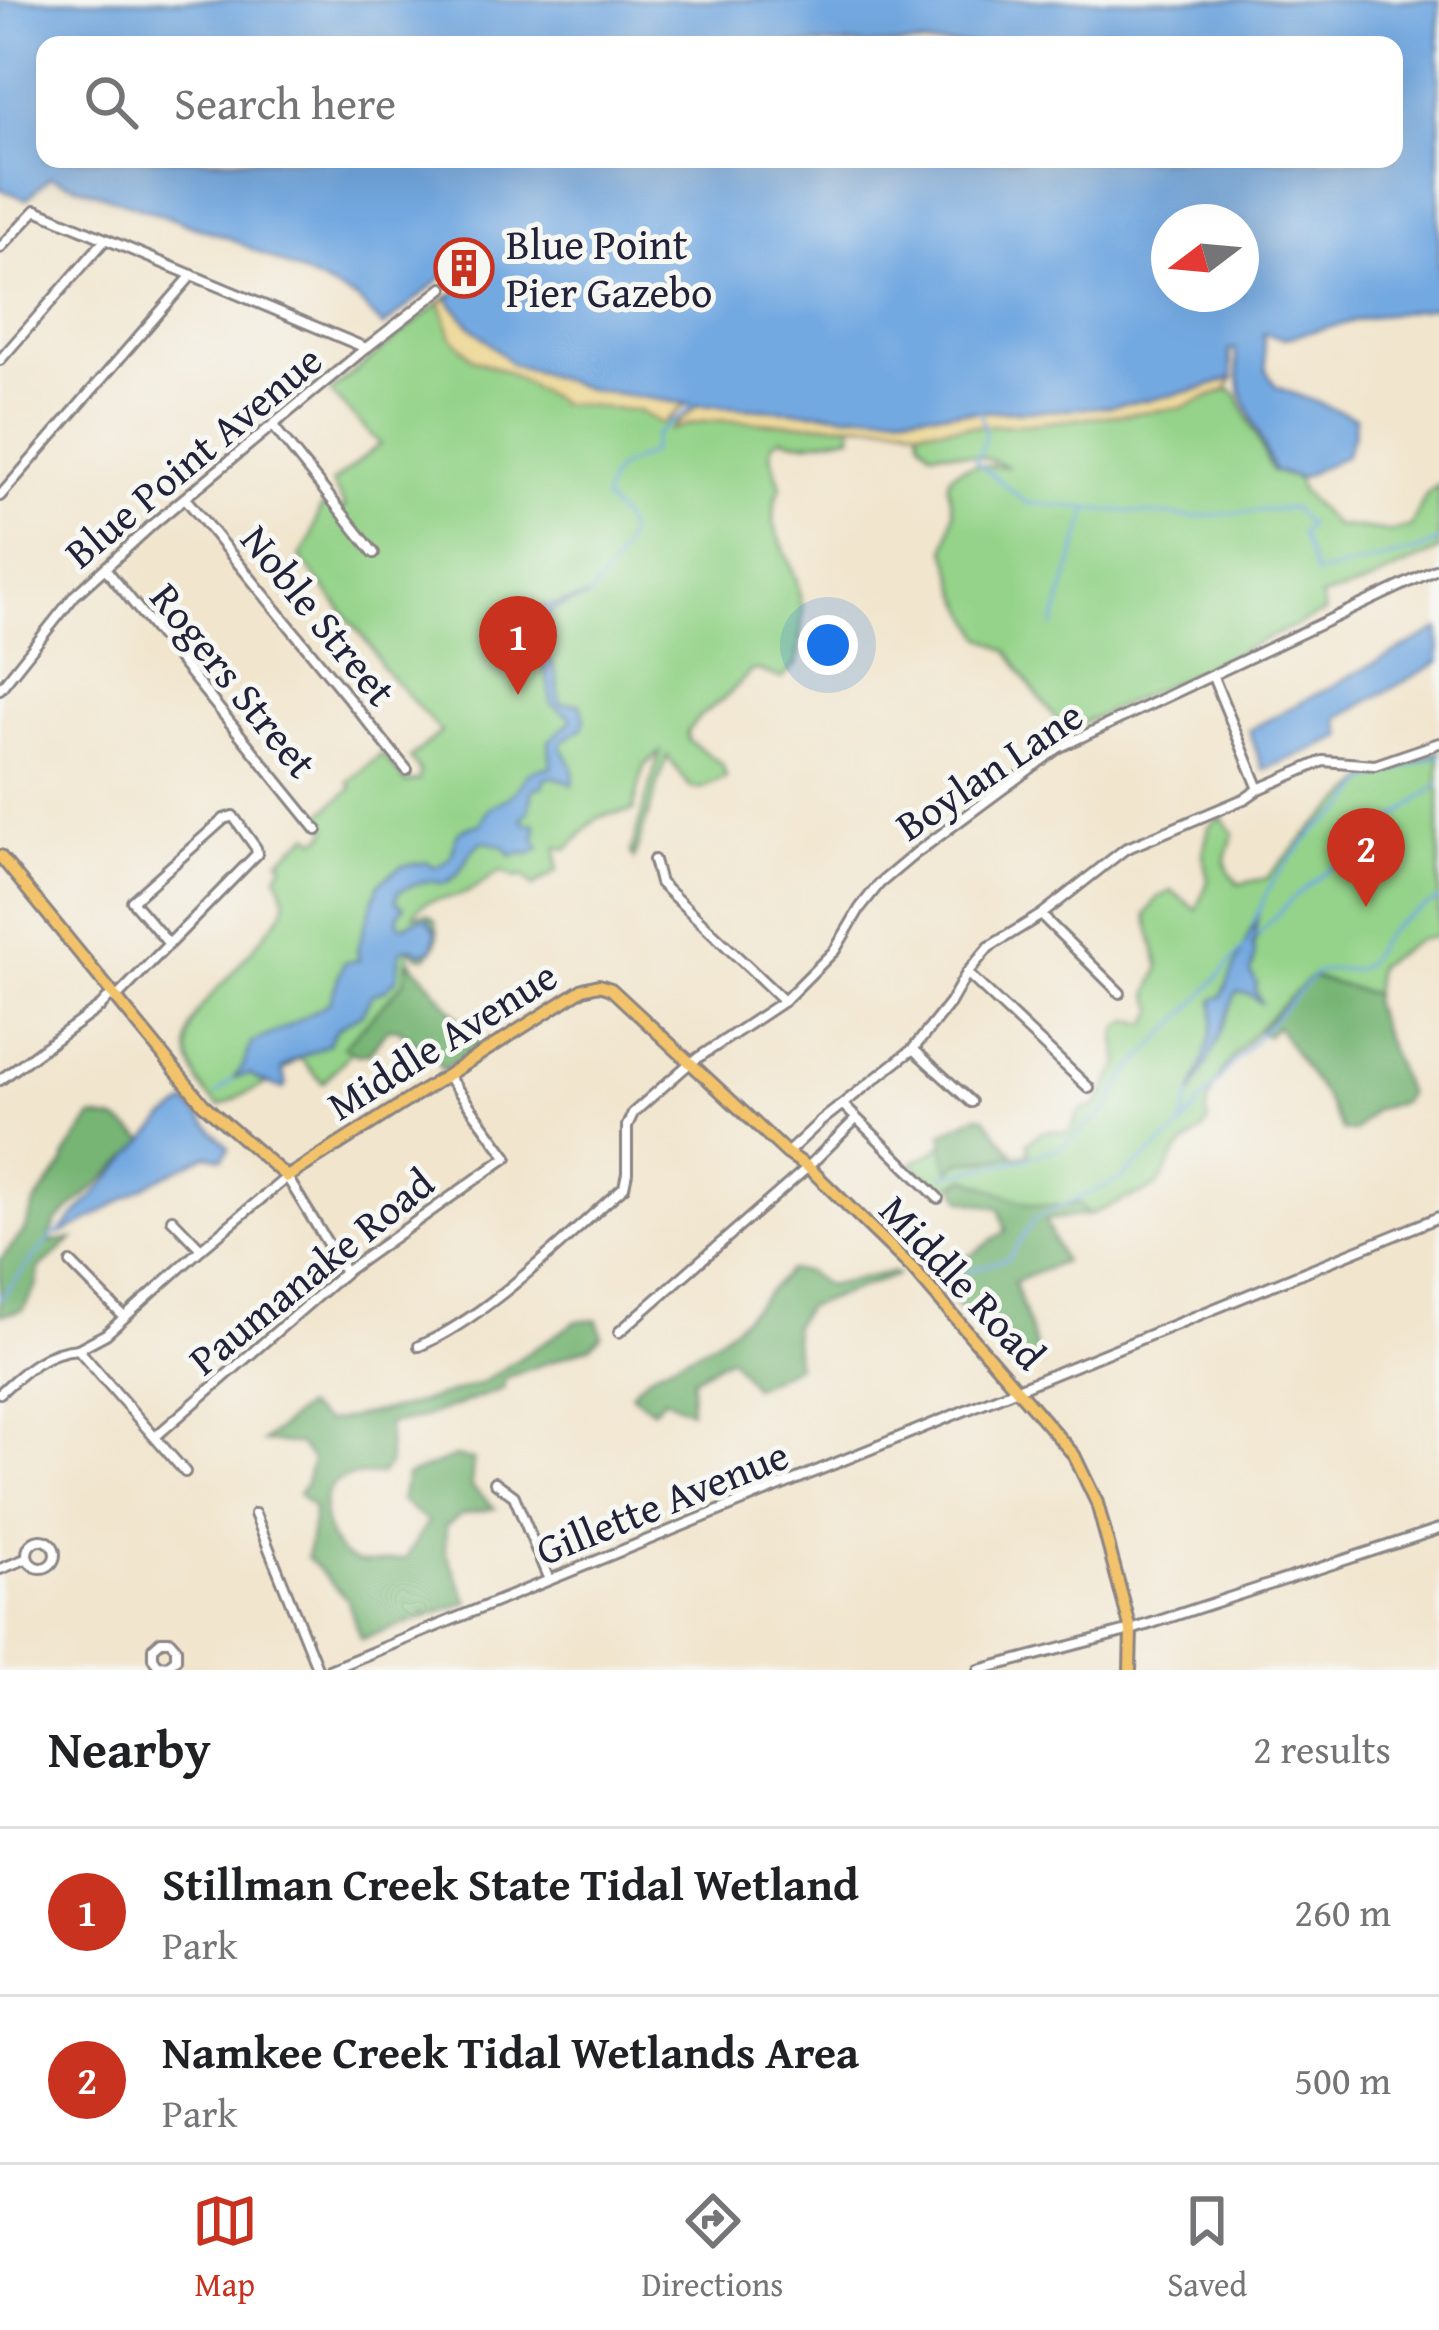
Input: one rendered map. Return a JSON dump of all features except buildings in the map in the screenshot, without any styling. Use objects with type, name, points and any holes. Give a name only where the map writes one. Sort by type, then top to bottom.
[{"type":"main road","points":[[0,856],[202,1104],[287,1178]]},
{"type":"main road","name":"Middle Avenue","points":[[287,1178],[592,986],[606,986],[632,1008]]},
{"type":"main road","name":"Middle Road","points":[[632,1008],[912,1268],[1057,1433],[1083,1470],[1098,1507],[1131,1630],[1130,1670]]},
{"type":"street","points":[[0,248],[37,210],[366,348]]},
{"type":"street","points":[[0,361],[105,240]]},
{"type":"street","points":[[0,496],[192,274]]},
{"type":"street","name":"Blue Point Avenue","points":[[0,689],[76,595],[105,568],[443,288]]},
{"type":"street","points":[[274,427],[374,553]]},
{"type":"street","name":"Noble Street","points":[[184,498],[407,770]]},
{"type":"street","name":"Rogers Street","points":[[105,568],[317,830]]},
{"type":"street","name":"Boylan Lane","points":[[419,1346],[480,1309],[624,1187],[627,1126],[633,1113],[690,1063],[784,1001],[835,950],[879,884],[916,853],[1058,748],[1439,568]]},
{"type":"street","points":[[1214,677],[1259,789]]},
{"type":"street","points":[[787,1153],[913,1049],[989,947],[1041,915],[1124,849],[1323,761],[1375,765],[1439,743]]},
{"type":"street","points":[[0,1080],[113,998],[169,944],[249,866],[256,848],[233,816],[132,901],[169,944]]},
{"type":"street","points":[[655,860],[660,883],[784,1001]]},
{"type":"street","points":[[1041,915],[1120,992]]},
{"type":"street","points":[[967,973],[1089,1088]]},
{"type":"street","points":[[913,1049],[971,1102]]},
{"type":"street","name":"Paumanake Road","points":[[155,1437],[345,1272],[507,1157],[447,1075]]},
{"type":"street","points":[[843,1105],[938,1198]]},
{"type":"street","points":[[619,1332],[808,1167],[856,1119]]},
{"type":"street","points":[[0,1393],[36,1362],[77,1349],[109,1331],[287,1178],[345,1272]]},
{"type":"street","name":"Gillette Avenue","points":[[329,1670],[1439,1217]]},
{"type":"street","points":[[172,1219],[201,1249]]},
{"type":"street","points":[[71,1263],[124,1317]]},
{"type":"street","points":[[77,1349],[185,1472]]},
{"type":"street","points":[[495,1482],[514,1496],[549,1580]]},
{"type":"street","points":[[255,1514],[318,1670]]},
{"type":"street","points":[[979,1670],[1131,1630],[1439,1529]]},
{"type":"street","points":[[0,1569],[28,1558]]},
{"type":"green space","points":[[451,294],[484,341],[521,370],[614,408],[687,423],[721,419],[852,424],[852,436],[808,442],[782,438],[772,444],[781,487],[774,524],[797,581],[803,611],[797,663],[782,679],[751,671],[700,716],[687,732],[688,740],[722,764],[726,777],[701,789],[691,788],[667,756],[634,858],[631,852],[660,752],[644,766],[633,811],[599,818],[567,849],[557,847],[557,871],[533,886],[523,876],[501,871],[466,893],[418,908],[414,915],[427,914],[435,920],[436,944],[426,957],[408,947],[416,968],[384,1016],[323,1083],[300,1058],[262,1086],[220,1106],[203,1089],[193,1069],[190,1030],[201,1008],[282,912],[285,900],[277,876],[283,864],[279,860],[310,834],[316,840],[325,835],[328,827],[319,816],[352,788],[348,782],[382,754],[406,783],[419,780],[420,771],[410,758],[441,732],[381,666],[300,557],[324,505],[337,513],[345,507],[332,483],[380,444],[330,392]]},
{"type":"green space","points":[[1227,390],[1238,397],[1272,471],[1298,479],[1300,489],[1334,525],[1391,532],[1411,526],[1427,493],[1439,485],[1439,550],[1364,585],[1321,597],[1325,612],[1065,731],[1009,652],[982,637],[960,595],[946,549],[954,512],[950,476],[971,466],[1009,467],[971,455],[931,451],[918,428],[1031,424],[1181,408]]},
{"type":"green space","points":[[1439,751],[1439,936],[1418,940],[1377,966],[1373,994],[1311,977],[1227,1064],[1208,1104],[1208,1123],[1177,1153],[1155,1186],[1088,1215],[1079,1203],[1028,1206],[967,1178],[943,1189],[912,1163],[944,1144],[958,1162],[1029,1154],[1028,1142],[1034,1137],[1047,1131],[1066,1133],[1081,1112],[1095,1107],[1120,1065],[1119,1027],[1132,1020],[1148,1024],[1156,1010],[1149,993],[1160,967],[1146,915],[1157,898],[1172,891],[1197,910],[1208,881],[1203,854],[1209,827],[1221,817],[1234,833],[1226,860],[1239,884],[1267,878],[1314,827],[1370,778]]},
{"type":"green space","points":[[407,962],[420,971],[480,1045],[442,1070],[433,1056],[397,1028],[387,1029],[369,1053],[358,1055],[343,1047],[404,982]]},
{"type":"green space","points":[[1311,977],[1373,994],[1372,1004],[1407,1094],[1401,1102],[1373,1110],[1354,1132],[1343,1131],[1276,1026],[1266,1036],[1258,1031]]},
{"type":"green space","points":[[977,1115],[985,1117],[1015,1156],[959,1162],[950,1171],[942,1134]]},
{"type":"green space","points":[[92,1117],[118,1121],[146,1141],[56,1222],[48,1242],[73,1239],[39,1269],[37,1285],[23,1310],[0,1315],[0,1260],[24,1231],[35,1203]]},
{"type":"green space","points":[[967,1178],[1033,1204],[1079,1203],[1088,1215],[1045,1220],[1063,1262],[1014,1282],[1041,1363],[1013,1362],[927,1274],[974,1253],[1006,1231],[999,1208],[963,1200],[955,1186]]},
{"type":"green space","points":[[789,1270],[807,1272],[826,1286],[891,1272],[897,1275],[806,1307],[793,1325],[796,1366],[753,1387],[730,1357],[693,1378],[690,1411],[664,1398],[653,1410],[631,1394],[659,1369],[722,1336]]},
{"type":"green space","points":[[597,1319],[602,1335],[590,1347],[505,1378],[503,1389],[422,1418],[388,1424],[389,1464],[382,1474],[345,1478],[328,1491],[325,1515],[331,1540],[347,1558],[363,1563],[405,1559],[428,1522],[401,1501],[406,1476],[455,1457],[473,1460],[471,1486],[495,1508],[461,1515],[446,1526],[445,1550],[468,1602],[361,1639],[347,1599],[307,1558],[313,1507],[298,1494],[312,1460],[299,1444],[263,1442],[304,1407],[325,1422],[404,1407],[480,1384],[577,1321]]},
{"type":"sand","points":[[448,299],[470,325],[588,389],[686,404],[662,424],[638,411],[560,403],[505,371],[473,359],[452,337],[440,301]]},
{"type":"sand","points":[[1233,378],[1227,390],[1181,408],[1031,424],[918,428],[720,421],[669,431],[698,405],[846,414],[1058,410],[1198,390]]},
{"type":"water","points":[[0,0],[1439,0],[1439,307],[1379,315],[1285,338],[1263,334],[1266,370],[1276,387],[1355,417],[1345,456],[1300,478],[1274,471],[1241,392],[1235,349],[1229,351],[1233,378],[1111,406],[846,414],[694,405],[588,389],[512,364],[448,299],[486,267],[469,244],[454,256],[459,263],[383,327],[358,300],[229,238],[50,177],[27,199],[0,189]]},
{"type":"water","points":[[589,597],[552,610],[541,629],[560,703],[580,704],[585,719],[582,728],[561,746],[574,782],[544,779],[543,786],[533,789],[529,811],[522,818],[535,824],[534,837],[540,848],[512,856],[503,846],[483,841],[443,884],[420,883],[398,892],[396,901],[404,907],[398,923],[428,919],[436,932],[433,948],[422,953],[409,947],[400,952],[397,978],[372,995],[362,1013],[338,1028],[330,1043],[282,1069],[284,1089],[249,1074],[234,1078],[251,1043],[329,1003],[344,962],[359,960],[357,950],[379,883],[402,866],[444,863],[461,830],[481,824],[489,809],[510,796],[529,773],[551,767],[549,741],[571,717],[552,705],[544,669],[528,650],[542,607]]},
{"type":"water","points":[[1439,629],[1439,662],[1338,718],[1343,737],[1263,770],[1249,730]]},
{"type":"water","points":[[1258,913],[1251,973],[1262,1004],[1251,995],[1235,995],[1190,1098],[1210,1036],[1213,1000],[1222,996]]},
{"type":"water","points":[[187,1103],[229,1148],[223,1158],[207,1155],[57,1235],[164,1120]]},
{"type":"waterway","points":[[588,598],[626,538],[624,522],[604,500],[611,478],[651,452],[655,435],[694,405]]},
{"type":"waterway","points":[[980,411],[985,437],[975,461],[1027,503],[1191,517],[1292,508],[1308,525],[1301,534],[1316,574],[1416,551],[1439,541]]},
{"type":"waterway","points":[[1053,627],[1088,510]]},
{"type":"waterway","points":[[1253,924],[1278,874],[1316,830],[1346,809],[1368,781],[1439,755]]},
{"type":"waterway","points":[[1257,936],[1294,897],[1439,784]]},
{"type":"waterway","points":[[941,1279],[1009,1258],[1035,1218],[1121,1179],[1180,1129],[1316,973],[1356,970],[1398,922],[1439,899]]},
{"type":"waterway","points":[[942,1176],[1060,1148],[1108,1110],[1125,1076],[1245,946]]},
{"type":"waterway","points":[[217,1094],[233,1079]]},
{"type":"waterway","points":[[1181,1127],[1190,1096]]},
{"type":"waterway","points":[[0,1299],[63,1229]]},
{"type":"place","name":"Blue Point Pier Gazebo","points":[[464,268]]},
{"type":"place","name":"Stillman Creek State Tidal Wetland","points":[[518,695]]},
{"type":"place","name":"Namkee Creek Tidal Wetlands Area","points":[[1366,907]]}]
